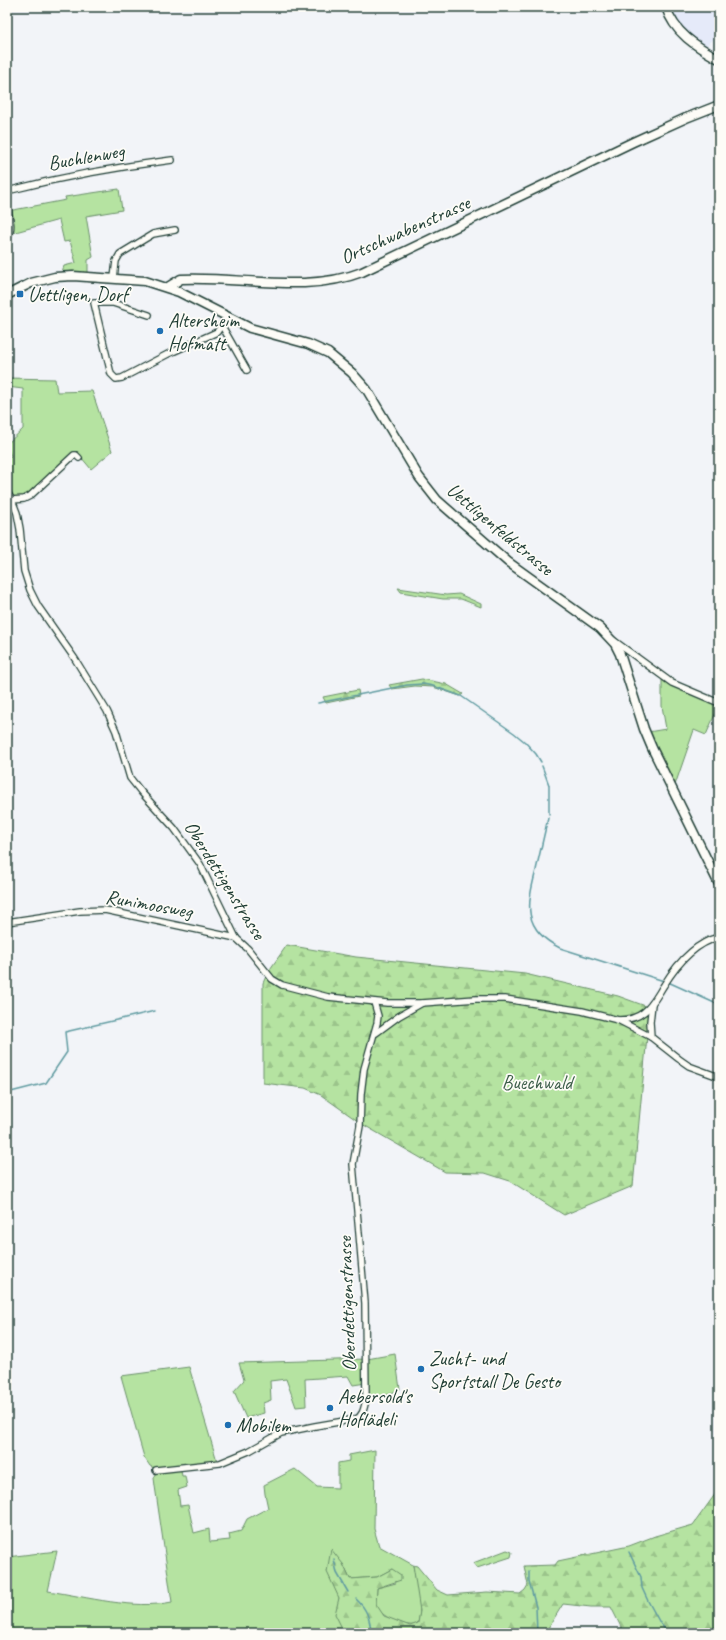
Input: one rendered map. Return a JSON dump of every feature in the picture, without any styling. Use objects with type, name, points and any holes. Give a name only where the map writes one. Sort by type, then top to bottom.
[{"type":"main road","points":[[666,7],[674,24],[682,35],[719,59]]},
{"type":"main road","name":"Ortschwabenstrasse","points":[[168,287],[179,280],[192,279],[316,282],[346,278],[362,272],[597,159],[686,118],[719,105]]},
{"type":"main road","points":[[9,292],[31,283],[51,278],[73,276],[145,281],[168,287]]},
{"type":"main road","points":[[179,292],[186,283],[192,279]]},
{"type":"main road","name":"Uettligenfeldstrasse","points":[[168,287],[227,317],[264,333],[315,347],[328,353],[352,373],[367,390],[419,477],[436,500],[508,562],[594,623],[611,639],[621,658],[650,742],[719,884]]},
{"type":"street","name":"Buchlenweg","points":[[7,190],[68,177],[172,160]]},
{"type":"street","points":[[7,206],[11,228],[7,238]]},
{"type":"street","points":[[114,278],[116,261],[120,254],[152,234],[175,230]]},
{"type":"street","points":[[149,315],[113,303],[94,303],[111,374],[116,379],[122,378],[168,354],[217,332],[227,317]]},
{"type":"street","points":[[222,326],[247,370]]},
{"type":"street","points":[[12,500],[24,499],[30,496],[74,456],[76,455],[79,458]]},
{"type":"street","name":"Oberdettigenstrasse","points":[[7,493],[12,500],[19,522],[24,571],[30,590],[38,606],[75,659],[109,715],[116,731],[130,778],[142,794],[174,828],[200,864],[236,938],[248,949],[268,976],[278,983],[316,994],[374,1002],[422,1003],[476,999],[505,999],[582,1010],[618,1020]]},
{"type":"street","points":[[611,639],[672,683],[719,703]]},
{"type":"street","points":[[621,658],[627,653],[631,652]]},
{"type":"street","name":"Runimoosweg","points":[[7,922],[80,911],[104,910],[236,938]]},
{"type":"street","points":[[618,1020],[630,1019],[639,1016],[652,1004],[666,981],[680,964],[698,947],[719,937]]},
{"type":"street","name":"Oberdettigenstrasse","points":[[156,1470],[220,1463],[248,1451],[282,1433],[361,1417],[366,1400],[365,1303],[362,1248],[354,1185],[353,1164],[360,1126],[361,1094],[364,1069],[376,1034],[378,1016],[374,1002]]},
{"type":"street","points":[[376,1034],[399,1016],[422,1003]]},
{"type":"street","points":[[651,1037],[650,1022],[652,1004]]},
{"type":"street","points":[[618,1020],[651,1037],[683,1062],[719,1077]]},
{"type":"shaded area","points":[[668,7],[719,7],[719,35],[702,49],[686,38]]},
{"type":"green space","points":[[119,189],[122,210],[86,216],[93,257],[88,260],[88,277],[60,277],[64,266],[76,263],[70,241],[64,242],[59,220],[12,233],[8,211],[66,200],[65,197]]},
{"type":"green space","points":[[7,378],[55,379],[57,392],[92,391],[112,451],[91,469],[76,451],[36,489],[24,498],[12,498],[7,491],[7,460],[11,456],[7,444],[23,429],[23,389],[7,387]]},
{"type":"green space","points":[[398,588],[446,595],[459,594],[481,604],[481,607],[461,599],[443,599],[401,592]]},
{"type":"green space","points":[[422,679],[446,684],[463,694],[460,696],[433,687],[415,686],[392,689],[389,685]]},
{"type":"green space","points":[[662,679],[719,705],[706,735],[694,730],[674,788],[648,732],[666,729],[662,706]]},
{"type":"green space","points":[[358,690],[359,696],[326,703],[323,697]]},
{"type":"green space","name":"Buechwald","points":[[287,945],[356,957],[525,974],[618,996],[651,1008],[633,1186],[564,1215],[510,1181],[485,1173],[445,1172],[362,1124],[321,1095],[305,1088],[263,1083],[263,983],[268,972]]},
{"type":"green space","points":[[395,1354],[400,1389],[385,1396],[366,1398],[366,1383],[353,1385],[348,1376],[305,1379],[306,1406],[296,1407],[286,1379],[270,1381],[271,1400],[263,1403],[264,1413],[246,1418],[234,1391],[244,1380],[239,1363],[367,1359]]},
{"type":"green space","points":[[189,1367],[217,1461],[154,1468],[150,1466],[144,1457],[121,1376]]},
{"type":"green space","points":[[375,1450],[374,1529],[379,1546],[413,1565],[420,1605],[419,1620],[416,1625],[399,1623],[387,1617],[378,1609],[376,1604],[377,1588],[396,1583],[392,1569],[377,1577],[350,1579],[343,1564],[339,1598],[341,1626],[348,1633],[7,1633],[7,1557],[57,1551],[48,1591],[126,1604],[157,1604],[172,1602],[154,1478],[157,1472],[181,1470],[182,1476],[185,1476],[187,1487],[178,1490],[180,1506],[188,1505],[194,1533],[209,1529],[210,1542],[230,1540],[229,1534],[241,1531],[247,1519],[268,1508],[264,1485],[295,1469],[317,1487],[338,1488],[338,1463],[349,1461],[349,1455]]},
{"type":"green space","points":[[716,1493],[719,1493],[719,1633],[624,1633],[611,1607],[591,1607],[563,1604],[545,1633],[348,1633],[341,1626],[335,1614],[339,1598],[327,1572],[331,1549],[343,1564],[350,1579],[377,1577],[392,1569],[401,1575],[401,1580],[377,1588],[376,1604],[384,1616],[410,1626],[418,1623],[420,1611],[413,1565],[417,1566],[437,1590],[448,1595],[487,1592],[520,1594],[528,1585],[524,1566],[555,1565],[558,1561],[629,1546],[655,1536],[693,1525]]},
{"type":"green space","points":[[507,1550],[512,1552],[511,1557],[477,1568],[473,1563]]},
{"type":"waterway","points":[[318,703],[407,685],[423,684],[433,686],[461,696],[514,733],[525,742],[541,762]]},
{"type":"waterway","points":[[542,766],[549,785],[549,814]]},
{"type":"waterway","points":[[548,818],[533,883],[530,905],[530,915],[533,924],[539,933],[548,941],[560,948],[664,981]]},
{"type":"waterway","points":[[668,982],[719,1005]]},
{"type":"waterway","points":[[7,1093],[46,1083],[67,1052],[65,1032],[155,1011]]},
{"type":"waterway","points":[[629,1552],[641,1577],[642,1588],[648,1601],[660,1623],[668,1633]]},
{"type":"waterway","points":[[334,1559],[337,1573],[348,1592]]},
{"type":"waterway","points":[[529,1572],[529,1581],[536,1607],[537,1633]]},
{"type":"waterway","points":[[356,1599],[367,1614],[371,1633]]},
{"type":"place","name":"Uettligen, Dorf","points":[[20,294]]},
{"type":"place","name":"Altersheim Hofmatt","points":[[160,331]]},
{"type":"place","name":"Zucht- und Sportstall De Gesto","points":[[421,1369]]},
{"type":"place","name":"Aebersold's Hoflädeli","points":[[330,1408]]},
{"type":"place","name":"Mobilem","points":[[228,1425]]}]
